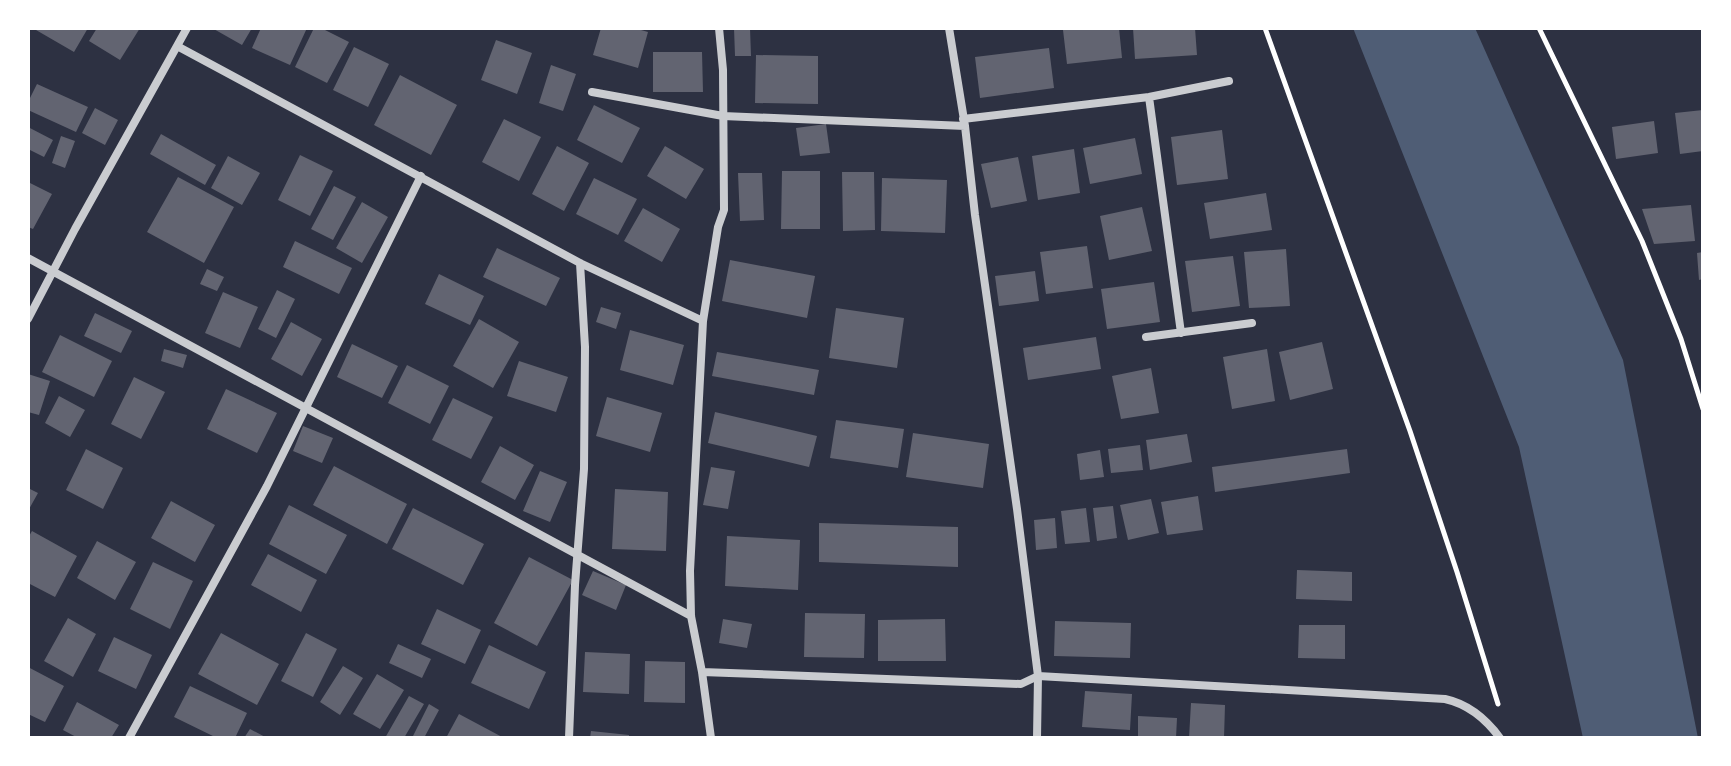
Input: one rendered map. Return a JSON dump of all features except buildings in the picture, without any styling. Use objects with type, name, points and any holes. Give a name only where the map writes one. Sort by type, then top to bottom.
[{"type":"street","points":[[28,319],[187,28]]},
{"type":"street","points":[[711,738],[691,616],[690,571],[703,321],[718,227],[724,210],[723,70],[719,28]]},
{"type":"street","points":[[949,28],[1038,676],[1037,738]]},
{"type":"street","points":[[177,46],[580,263],[703,321]]},
{"type":"street","points":[[592,92],[723,116],[964,122],[1149,97],[1229,81]]},
{"type":"street","points":[[1149,97],[1181,333]]},
{"type":"street","points":[[129,738],[267,486],[421,176]]},
{"type":"street","points":[[28,258],[691,616]]},
{"type":"street","points":[[569,738],[575,585],[584,469],[585,347],[580,263]]},
{"type":"street","points":[[1146,337],[1252,323]]},
{"type":"street","points":[[702,672],[1021,684],[1038,676],[1445,699],[1459,702],[1472,711],[1490,724],[1500,738]]},
{"type":"path","points":[[1265,28],[1410,431],[1500,713]]},
{"type":"path","points":[[1539,28],[1642,241],[1681,339],[1703,409]]},
{"type":"water","points":[[1353,28],[1475,28],[1623,360],[1698,738],[1583,738],[1519,447]]}]
